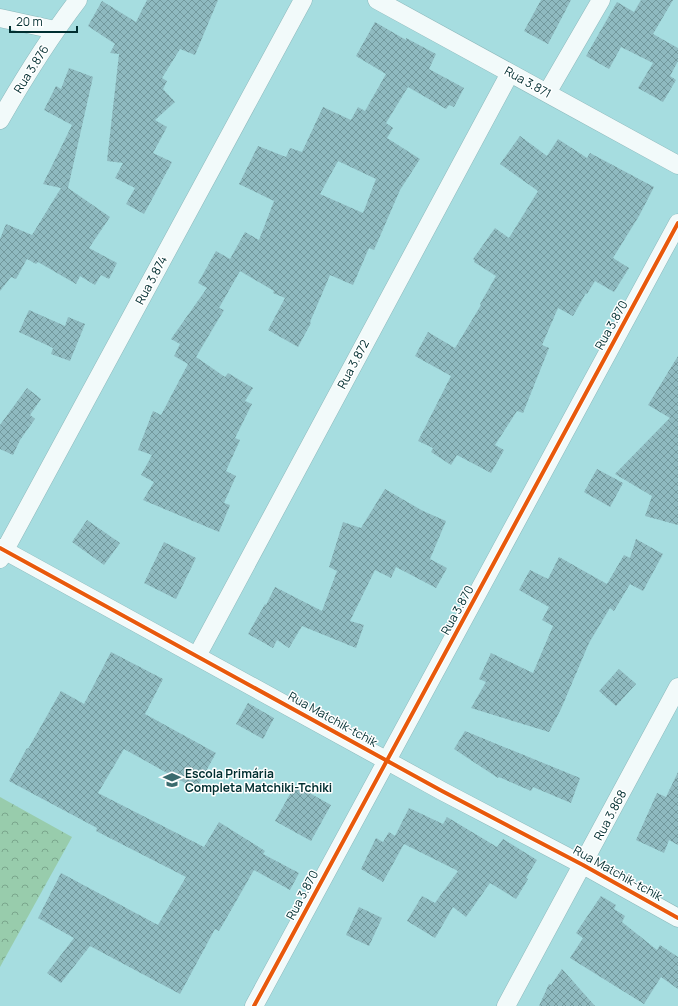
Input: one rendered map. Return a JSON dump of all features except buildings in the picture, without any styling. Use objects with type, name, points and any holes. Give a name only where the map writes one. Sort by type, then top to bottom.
[{"type":"street","name":"Rua 3.876","points":[[0,120],[55,30],[78,0]]},
{"type":"street","name":"Rua 3.874","points":[[2,552],[303,0]]},
{"type":"street","name":"Rua 3.871","points":[[378,0],[678,165]]},
{"type":"street","points":[[547,93],[601,0]]},
{"type":"street","points":[[0,18],[55,30]]},
{"type":"street","name":"Rua 3.872","points":[[197,656],[510,73]]},
{"type":"street","name":"Rua 3.870","points":[[254,1006],[678,223]]},
{"type":"street","name":"Rua Matchik-tchik","points":[[2,552],[197,656],[678,918]]},
{"type":"street","name":"Rua 3.868","points":[[506,1006],[678,687]]},
{"type":"green space","points":[[0,797],[72,837],[0,967]]},
{"type":"cycle path","points":[[254,1006],[678,223]]},
{"type":"cycle path","points":[[0,548],[442,791],[583,865],[678,918]]},
{"type":"place","name":"Escola Primária Completa Matchiki-Tchiki","points":[[172,780]]}]
